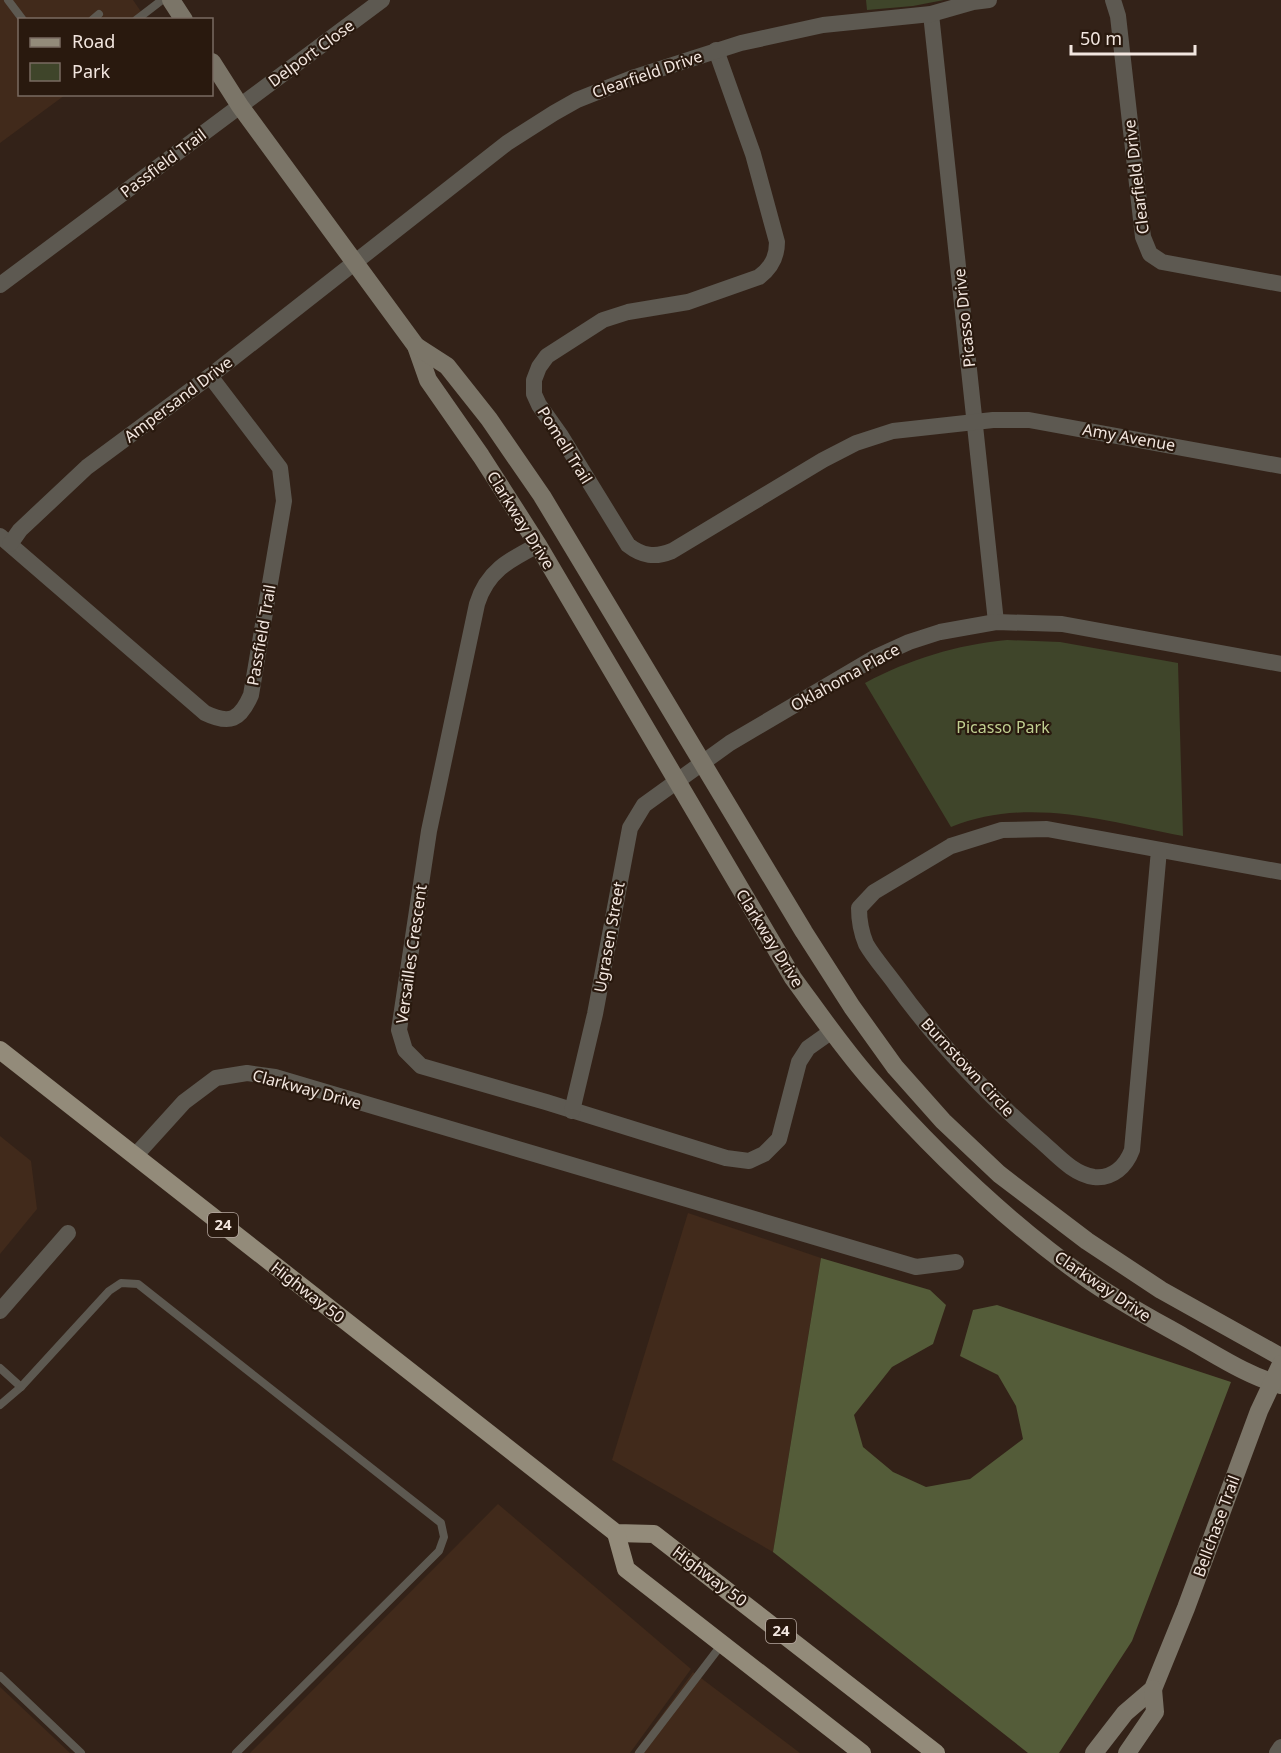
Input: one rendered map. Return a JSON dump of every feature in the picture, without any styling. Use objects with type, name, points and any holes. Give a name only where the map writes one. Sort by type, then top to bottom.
[{"type":"main road","name":"Highway 50","points":[[0,1050],[616,1533],[654,1534],[936,1753]]},
{"type":"main road","points":[[616,1533],[626,1569],[862,1753]]},
{"type":"street","points":[[171,0],[183,18]]},
{"type":"street","name":"Delport Close","points":[[240,106],[382,0]]},
{"type":"street","name":"Clearfield Drive","points":[[354,262],[507,143],[554,112],[577,100],[617,84],[771,35],[807,27],[931,14],[988,0]]},
{"type":"street","name":"Clearfield Drive","points":[[1113,0],[1118,15],[1143,237],[1150,254],[1162,262],[1281,284]]},
{"type":"street","name":"Picasso Drive","points":[[931,14],[996,622]]},
{"type":"street","name":"Pomell Trail","points":[[716,51],[753,154],[777,242],[777,251],[769,270],[759,277],[688,302],[628,312],[603,320],[547,356],[534,380],[534,394],[539,405],[561,436],[628,545],[637,552],[660,556],[856,443],[893,431],[975,422]]},
{"type":"street","name":"Clarkway Drive","points":[[213,64],[240,106],[416,346],[428,380],[481,456],[538,545],[793,978],[870,1079],[935,1148],[998,1207],[1090,1281],[1239,1367],[1277,1384]]},
{"type":"street","name":"Passfield Trail","points":[[0,285],[240,106]]},
{"type":"street","name":"Ampersand Drive","points":[[5,540],[20,530],[87,467],[210,376],[354,262]]},
{"type":"street","name":"Clarkway Drive","points":[[416,346],[447,366],[489,419],[536,486],[703,765],[852,1007],[895,1067],[943,1121],[999,1174],[1087,1241],[1161,1290],[1281,1356]]},
{"type":"street","name":"Passfield Trail","points":[[5,540],[205,713],[221,720],[236,717],[246,707],[251,694],[284,501],[280,468],[210,376]]},
{"type":"street","name":"Amy Avenue","points":[[975,422],[1029,420],[1281,466]]},
{"type":"street","name":"Versailles Crescent","points":[[538,545],[500,566],[481,589],[477,604],[429,831],[399,1030],[405,1050],[421,1066],[726,1158],[749,1161],[764,1154],[779,1139],[799,1062],[808,1048],[832,1031]]},
{"type":"street","name":"Oklahoma Place","points":[[676,781],[703,765],[730,743],[876,657],[909,642],[940,632],[996,622],[1062,624],[1281,664]]},
{"type":"street","name":"Ugrasen Street","points":[[572,1111],[595,1014],[630,828],[644,805],[676,781]]},
{"type":"street","name":"Burnstown Circle","points":[[1159,850],[1132,1150],[1127,1162],[1115,1173],[1096,1177],[1076,1171],[994,1098],[956,1059],[915,1011],[867,944],[859,922],[859,908],[874,892],[951,846],[1002,830],[1047,829],[1281,872]]},
{"type":"street","name":"Clarkway Drive","points":[[135,1156],[184,1102],[216,1078],[247,1072],[275,1077],[916,1267],[956,1262]]},
{"type":"street","points":[[0,1311],[68,1233]]},
{"type":"street","name":"Bellchase Trail","points":[[1127,1753],[1155,1712],[1153,1689],[1186,1608],[1258,1412],[1277,1384],[1281,1364]]},
{"type":"street","name":"Bellchase Trail","points":[[1094,1753],[1125,1713],[1153,1689]]},
{"type":"street","points":[[1277,1753],[1281,1747]]},
{"type":"lane","points":[[8,0],[22,18]]},
{"type":"lane","points":[[139,18],[162,0]]},
{"type":"lane","points":[[0,1405],[21,1387],[109,1291],[121,1283],[138,1284],[441,1523],[444,1537],[439,1551],[236,1753]]},
{"type":"lane","points":[[0,1368],[21,1387]]},
{"type":"lane","points":[[639,1753],[722,1643]]},
{"type":"lane","points":[[0,1676],[81,1753]]},
{"type":"shaded area","points":[[0,0],[133,0],[145,18],[18,18],[18,96],[64,96],[0,143]]},
{"type":"shaded area","points":[[0,1136],[31,1161],[37,1209],[0,1254]]},
{"type":"shaded area","points":[[688,1213],[821,1258],[773,1552],[612,1460]]},
{"type":"shaded area","points":[[498,1504],[691,1669],[630,1753],[250,1753]]},
{"type":"shaded area","points":[[693,1672],[800,1753],[634,1753]]},
{"type":"shaded area","points":[[0,1687],[70,1753],[0,1753]]},
{"type":"green space","points":[[866,0],[944,0],[913,6],[867,10]]},
{"type":"green space","name":"Picasso Park","points":[[1007,640],[1060,642],[1178,663],[1183,836],[1096,818],[1038,812],[1009,813],[980,818],[951,827],[865,683],[934,654],[970,645]]},
{"type":"green space","points":[[821,1258],[930,1290],[946,1305],[933,1344],[892,1367],[854,1415],[863,1447],[893,1472],[926,1487],[970,1479],[1023,1439],[1016,1406],[998,1375],[960,1356],[973,1310],[997,1305],[1231,1382],[1132,1641],[1059,1753],[1028,1753],[773,1552]]}]
